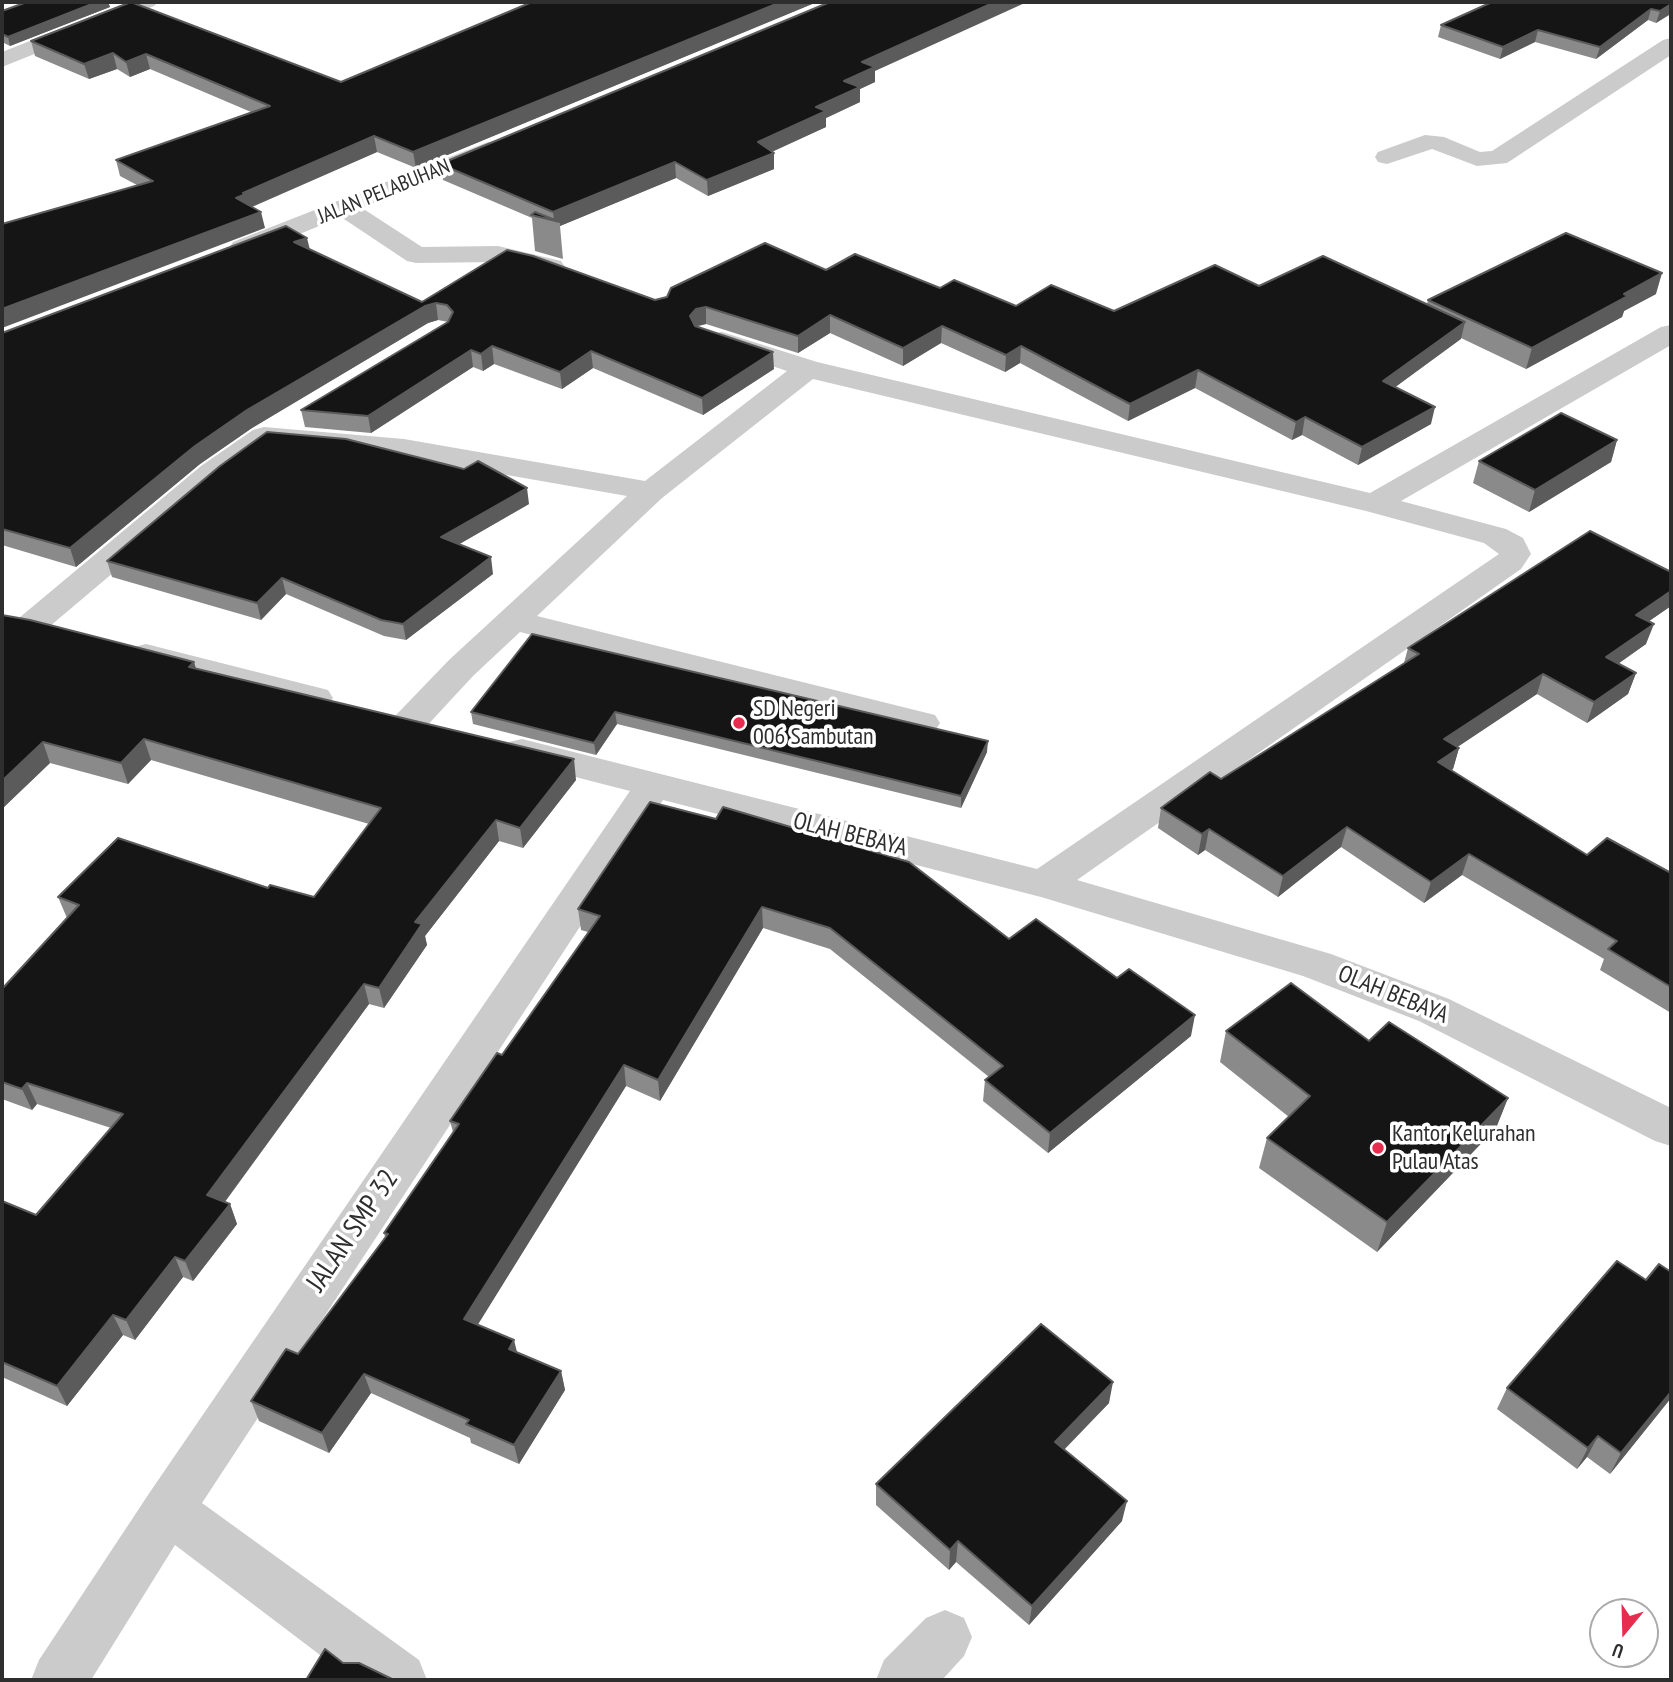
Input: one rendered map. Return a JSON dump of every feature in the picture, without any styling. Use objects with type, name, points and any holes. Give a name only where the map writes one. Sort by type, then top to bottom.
[{"type":"street","points":[[2,60],[147,2]]},
{"type":"street","points":[[1387,157],[1425,142],[1435,142],[1477,159],[1498,158],[1671,45]]},
{"type":"street","name":"JALAN PELABUHAN","points":[[219,257],[356,215],[510,140]]},
{"type":"street","points":[[356,215],[415,255],[498,254],[544,264],[581,278]]},
{"type":"street","points":[[1374,503],[1671,333]]},
{"type":"street","points":[[707,335],[807,369],[1374,503],[1495,536],[1512,545],[1515,554],[1509,562],[1043,884]]},
{"type":"street","points":[[450,733],[396,719],[461,668],[651,491],[807,369]]},
{"type":"street","points":[[16,621],[212,473],[299,415]]},
{"type":"street","points":[[264,436],[404,448],[651,491]]},
{"type":"street","points":[[513,620],[922,723]]},
{"type":"street","points":[[16,621],[72,636]]},
{"type":"street","points":[[113,647],[342,705]]},
{"type":"street","name":"OLAH BEBAYA","points":[[491,743],[1043,884],[1316,965],[1385,989],[1499,1040],[1671,1128]]},
{"type":"street","name":"JALAN SMP 32","points":[[59,1680],[168,1509],[653,786]]},
{"type":"street","points":[[168,1509],[399,1680]]},
{"type":"street","points":[[904,1680],[944,1637]]},
{"type":"building","points":[[27,2],[97,2],[8,37],[2,34],[2,11]]},
{"type":"building","points":[[131,2],[341,82],[532,2],[781,2],[413,152],[374,136],[236,198],[261,212],[2,309],[2,224],[153,181],[116,160],[270,106],[146,54],[126,62],[113,53],[84,64],[31,41]]},
{"type":"building","points":[[830,2],[995,2],[862,62],[875,67],[844,81],[860,87],[816,107],[826,111],[758,142],[774,153],[707,180],[675,162],[553,212],[440,164]]},
{"type":"building","points":[[1492,2],[1671,4],[1660,11],[1651,9],[1600,47],[1538,30],[1503,47],[1441,25]]},
{"type":"building","points":[[535,212],[560,222],[531,215]]},
{"type":"building","points":[[286,226],[307,238],[294,242],[422,302],[507,250],[533,256],[655,300],[667,297],[671,288],[765,243],[826,270],[855,254],[940,288],[954,280],[1016,306],[1051,285],[1114,311],[1215,265],[1259,286],[1323,256],[1465,322],[1383,381],[1435,407],[1362,447],[1305,417],[1296,422],[1198,370],[1130,404],[1021,346],[1006,355],[942,326],[903,348],[830,315],[798,336],[706,307],[696,309],[690,316],[695,326],[773,352],[702,398],[591,351],[560,372],[492,346],[481,354],[471,350],[368,416],[301,410],[448,322],[453,312],[447,305],[436,303],[425,306],[247,410],[195,446],[70,548],[2,529],[2,333]]},
{"type":"building","points":[[1566,233],[1662,273],[1624,294],[1628,296],[1532,348],[1428,300]]},
{"type":"building","points":[[1561,413],[1617,440],[1535,490],[1479,461]]},
{"type":"building","points":[[267,432],[346,439],[464,469],[478,461],[527,488],[441,537],[491,557],[403,624],[381,620],[282,578],[257,603],[107,561],[220,466]]},
{"type":"building","points":[[1590,531],[1671,572],[1671,591],[1636,615],[1654,624],[1606,657],[1636,673],[1594,702],[1543,674],[1444,739],[1459,748],[1438,762],[1587,855],[1607,838],[1671,873],[1671,987],[1608,949],[1617,941],[1469,854],[1431,882],[1347,827],[1283,876],[1209,829],[1202,834],[1161,808],[1210,772],[1221,779],[1419,654],[1408,648]]},
{"type":"building","points":[[2,615],[194,662],[189,667],[574,759],[520,828],[496,820],[415,922],[422,924],[379,988],[364,984],[207,1195],[230,1204],[185,1261],[175,1257],[126,1320],[113,1315],[57,1386],[2,1362],[2,1201],[36,1215],[123,1114],[27,1083],[22,1089],[2,1082],[2,989],[79,905],[58,897],[118,838],[268,888],[270,885],[314,897],[381,808],[144,739],[121,763],[43,742],[2,781]]},
{"type":"building","name":"SD Negeri 006 Sambutan","points":[[532,634],[988,741],[961,796],[615,712],[594,743],[471,712]]},
{"type":"building","points":[[650,802],[716,819],[723,807],[909,862],[1009,939],[1036,919],[1117,978],[1129,969],[1195,1015],[1050,1133],[985,1080],[1003,1066],[830,928],[762,907],[658,1080],[624,1065],[464,1319],[514,1340],[509,1349],[561,1371],[514,1445],[466,1424],[469,1420],[364,1374],[322,1433],[251,1401],[286,1349],[298,1354],[388,1234],[384,1233],[459,1124],[450,1121],[497,1053],[502,1055],[600,916],[578,909]]},
{"type":"building","points":[[1291,983],[1369,1041],[1389,1022],[1508,1098],[1387,1222],[1267,1138],[1310,1096],[1226,1031]]},
{"type":"building","points":[[1617,1261],[1646,1280],[1659,1264],[1671,1272],[1671,1392],[1621,1453],[1598,1436],[1588,1448],[1507,1388]]},
{"type":"building","points":[[1041,1324],[1113,1382],[1055,1442],[1127,1501],[1032,1606],[958,1541],[950,1550],[876,1484]]},
{"type":"building","points":[[325,1649],[343,1663],[359,1663],[394,1680],[306,1680]]},
{"type":"place","name":"SD Negeri 006 Sambutan","points":[[739,723]]},
{"type":"place","name":"Kantor Kelurahan Pulau Atas","points":[[1378,1148]]}]
